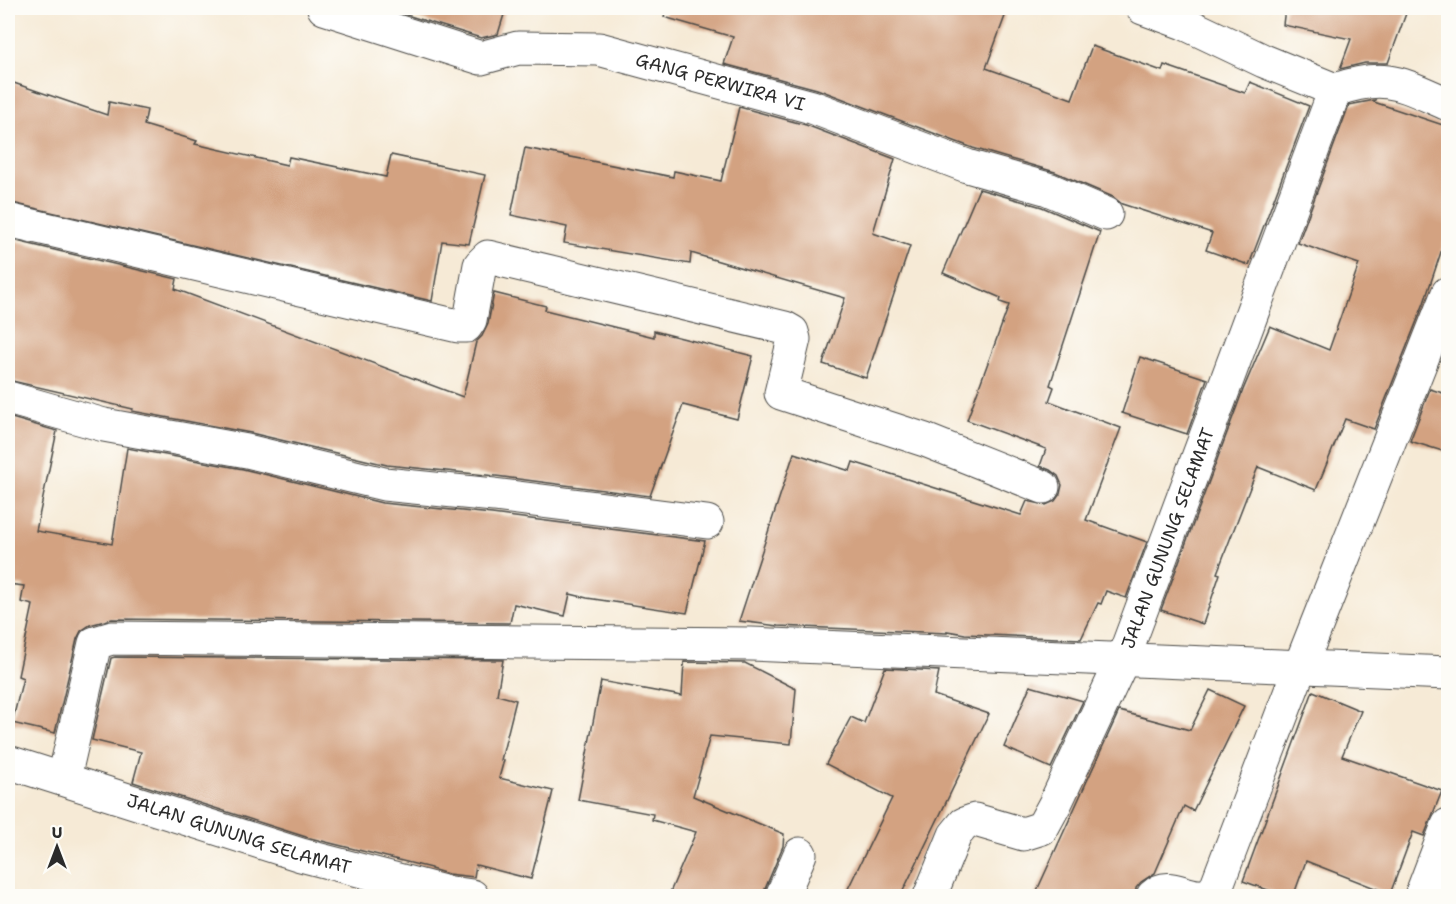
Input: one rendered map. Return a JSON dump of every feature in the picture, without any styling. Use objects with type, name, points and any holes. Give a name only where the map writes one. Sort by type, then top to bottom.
[{"type":"street","name":"GANG PERWIRA VI","points":[[324,8],[481,58],[518,48],[598,49],[812,107],[967,166],[1048,189],[1106,214]]},
{"type":"street","points":[[1143,8],[1184,23],[1264,61],[1335,90],[1358,82],[1374,80],[1397,82],[1449,104]]},
{"type":"street","name":"JALAN GUNUNG SELAMAT","points":[[930,897],[955,835],[963,824],[975,820],[1023,834],[1042,828],[1055,804],[1123,659],[1335,90]]},
{"type":"street","points":[[8,220],[458,326],[466,326],[470,320],[480,265],[488,257],[785,328],[792,332],[794,339],[781,393],[925,441],[1043,487]]},
{"type":"street","points":[[1206,897],[1215,890],[1218,884],[1300,667],[1449,293]]},
{"type":"street","points":[[8,398],[104,425],[247,451],[384,484],[494,495],[706,522]]},
{"type":"street","points":[[64,778],[95,643],[112,638],[751,644],[1449,673]]},
{"type":"street","name":"JALAN GUNUNG SELAMAT","points":[[8,762],[302,855],[444,892],[472,897]]},
{"type":"street","points":[[1421,897],[1449,825]]},
{"type":"street","points":[[782,897],[800,854]]},
{"type":"street","points":[[1153,897],[1156,893],[1172,888],[1198,897]]},
{"type":"building","points":[[384,8],[506,8],[498,34],[481,38]]},
{"type":"building","points":[[666,8],[1008,8],[986,68],[1072,99],[1092,46],[1162,71],[1164,65],[1245,93],[1250,82],[1309,106],[1249,265],[1206,250],[1212,233],[1122,204],[1113,197],[1055,172],[973,148],[817,89],[724,64],[733,37],[664,17]]},
{"type":"building","points":[[1285,8],[1408,8],[1388,63],[1365,63],[1340,69],[1351,39],[1283,25]]},
{"type":"building","points":[[8,81],[107,115],[109,102],[147,110],[144,125],[197,141],[195,144],[287,165],[289,157],[386,177],[391,155],[485,175],[469,244],[442,241],[432,301],[8,202]]},
{"type":"building","points":[[1375,100],[1374,102],[1449,127],[1449,228],[1424,303],[1374,429],[1345,419],[1316,490],[1258,467],[1217,573],[1220,574],[1203,624],[1161,610],[1243,390],[1270,326],[1329,350],[1359,264],[1298,243],[1349,105]]},
{"type":"building","points":[[739,107],[806,125],[895,159],[873,233],[910,246],[866,378],[823,364],[845,298],[691,253],[690,264],[564,243],[567,227],[511,215],[525,148],[673,177],[674,171],[721,181]]},
{"type":"building","points":[[979,189],[1042,207],[1100,232],[1050,385],[1054,387],[1049,401],[1121,428],[1086,520],[1147,542],[1126,598],[1106,591],[1081,639],[965,634],[947,631],[947,633],[778,626],[739,621],[794,453],[850,471],[853,462],[1021,515],[1027,501],[1046,505],[1055,501],[1060,494],[1062,485],[1058,476],[1040,466],[1046,449],[967,420],[1009,305],[1000,302],[1001,298],[943,273]]},
{"type":"building","points":[[8,239],[177,279],[175,289],[463,397],[476,342],[488,324],[494,293],[546,306],[545,310],[654,337],[654,331],[753,356],[737,419],[683,405],[650,496],[496,476],[387,465],[251,433],[132,411],[133,409],[8,380]]},
{"type":"building","points":[[1140,357],[1207,379],[1187,434],[1122,413]]},
{"type":"building","points":[[1430,389],[1449,395],[1449,453],[1410,441]]},
{"type":"building","points":[[8,417],[57,431],[36,531],[112,544],[127,448],[243,469],[382,503],[492,514],[705,541],[687,613],[570,594],[565,616],[514,604],[510,623],[112,619],[90,625],[81,631],[77,639],[55,733],[12,723],[23,678],[18,676],[33,605],[21,602],[24,586],[8,584]]},
{"type":"building","points":[[111,658],[503,660],[497,695],[516,700],[501,760],[504,760],[499,778],[553,791],[531,879],[476,865],[474,877],[448,874],[306,837],[133,782],[141,752],[92,740]]},
{"type":"building","points":[[684,662],[745,663],[796,689],[791,744],[710,736],[693,796],[784,834],[783,846],[765,889],[764,897],[668,897],[696,832],[652,820],[653,814],[578,800],[601,681],[682,696]]},
{"type":"building","points":[[885,668],[939,671],[934,695],[989,714],[900,897],[844,897],[892,798],[826,764],[851,717],[864,723]]},
{"type":"building","points":[[1030,686],[1083,701],[1051,768],[1004,747]]},
{"type":"building","points":[[1210,690],[1244,706],[1193,811],[1184,806],[1155,873],[1136,888],[1135,897],[1034,897],[1119,711],[1190,730]]},
{"type":"building","points":[[1313,691],[1361,711],[1342,756],[1442,791],[1424,836],[1413,832],[1390,894],[1306,861],[1293,897],[1287,897],[1243,881]]}]
